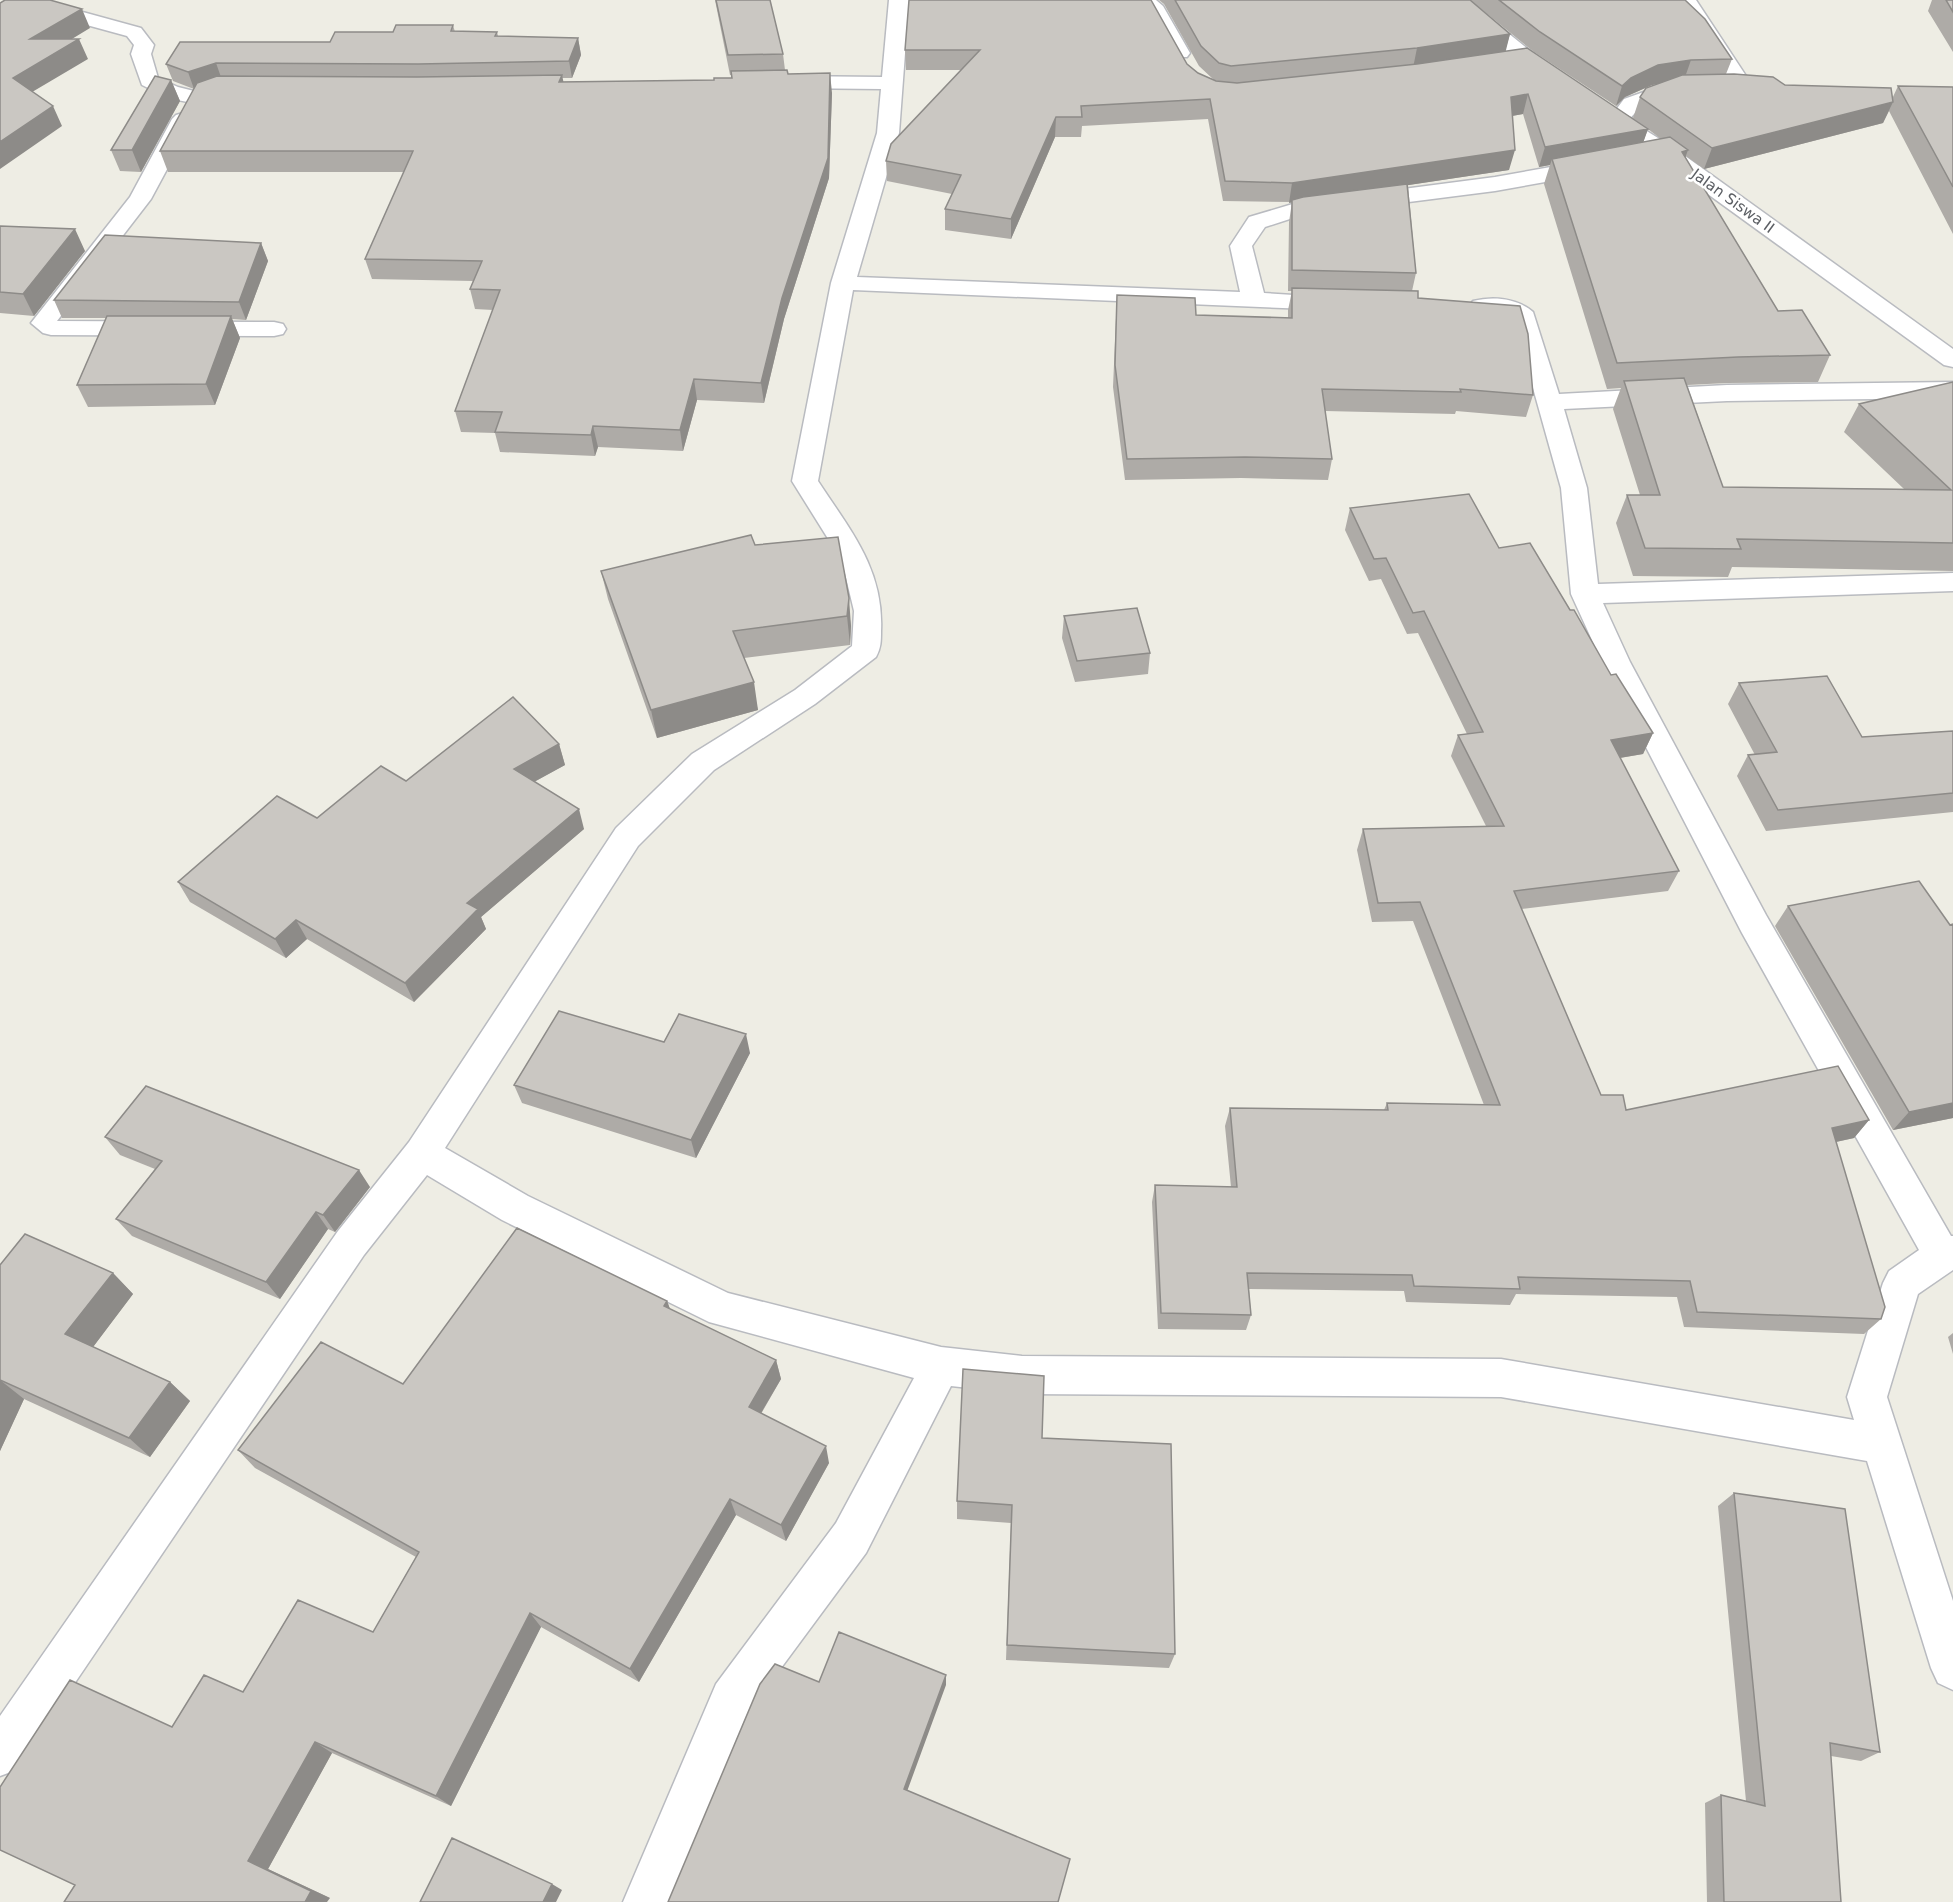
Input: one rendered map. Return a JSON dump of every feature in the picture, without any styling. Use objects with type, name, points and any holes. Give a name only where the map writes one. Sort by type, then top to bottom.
[{"type":"street","points":[[17,0],[134,32],[144,45],[141,54],[148,81],[171,91],[204,94],[140,199],[43,322],[51,328],[274,329]]},
{"type":"street","points":[[0,1754],[351,1243],[422,1153],[627,837],[704,762],[805,697],[866,650],[868,611],[856,561],[805,481],[843,282],[888,133],[890,83],[899,0]]},
{"type":"street","points":[[1145,0],[1156,10],[1189,69]]},
{"type":"street","points":[[1455,0],[1526,58],[1572,90]]},
{"type":"street","points":[[1686,0],[1744,88]]},
{"type":"street","points":[[1503,62],[1526,58]]},
{"type":"street","points":[[763,83],[890,83]]},
{"type":"street","points":[[1617,122],[1631,103],[1672,88],[1768,89]]},
{"type":"street","name":"Jalan Siswa II","points":[[1590,103],[1666,153],[1953,360]]},
{"type":"street","points":[[1632,159],[1666,153]]},
{"type":"street","points":[[1254,300],[1241,246],[1257,222],[1296,210],[1495,184],[1609,164]]},
{"type":"street","points":[[843,282],[1358,303]]},
{"type":"street","points":[[1462,306],[1507,306],[1517,310],[1525,317],[1574,488],[1585,594],[1616,662],[1754,924],[1947,1255],[1902,1283],[1868,1397],[1953,1668]]},
{"type":"street","points":[[1549,402],[1727,393],[1953,390]]},
{"type":"street","points":[[1585,594],[1953,582]]},
{"type":"street","points":[[422,1153],[515,1208],[722,1309],[941,1366],[1022,1375],[1501,1378],[1882,1444]]},
{"type":"street","points":[[646,1902],[730,1700],[851,1538],[941,1366]]},
{"type":"building","points":[[5,0],[50,0],[82,9],[30,39],[79,39],[13,78],[53,106],[0,142],[0,3]]},
{"type":"building","points":[[716,0],[770,0],[783,54],[728,55]]},
{"type":"building","points":[[909,0],[1151,0],[1187,64],[1198,73],[1216,81],[1237,83],[1417,64],[1527,48],[1648,129],[1545,147],[1528,94],[1511,97],[1515,150],[1292,183],[1225,181],[1210,99],[1081,106],[1082,117],[1056,117],[1011,219],[945,209],[961,175],[886,161],[891,144],[980,50],[905,50]]},
{"type":"building","points":[[1175,0],[1470,0],[1510,34],[1417,48],[1231,66],[1219,63],[1201,46]]},
{"type":"building","points":[[1499,0],[1685,0],[1705,19],[1732,59],[1691,60],[1658,65],[1631,78],[1622,86],[1540,32]]},
{"type":"building","points":[[1946,0],[1953,0],[1953,12]]},
{"type":"building","points":[[396,25],[453,25],[451,31],[497,32],[495,36],[578,38],[569,61],[418,64],[216,63],[188,72],[166,64],[180,42],[330,42],[335,32],[393,32]]},
{"type":"building","points":[[787,70],[788,74],[830,73],[828,158],[782,298],[761,383],[694,379],[680,430],[593,426],[591,435],[495,432],[502,412],[455,411],[500,290],[470,289],[482,261],[365,259],[413,151],[160,151],[197,83],[217,76],[562,75],[559,82],[714,80],[714,78],[732,78],[731,71]]},
{"type":"building","points":[[1734,74],[1773,77],[1785,85],[1891,88],[1893,102],[1712,148],[1640,97],[1646,88],[1682,75]]},
{"type":"building","points":[[155,76],[171,80],[132,150],[111,150]]},
{"type":"building","points":[[1898,86],[1953,87],[1953,187]]},
{"type":"building","points":[[1670,137],[1688,150],[1682,152],[1778,311],[1802,310],[1830,355],[1617,363],[1552,159]]},
{"type":"building","points":[[1407,184],[1416,273],[1292,270],[1292,200]]},
{"type":"building","points":[[0,226],[75,229],[23,294],[0,292]]},
{"type":"building","points":[[105,235],[261,243],[239,302],[54,300]]},
{"type":"building","points":[[1292,288],[1418,291],[1418,298],[1520,306],[1528,334],[1533,395],[1460,389],[1461,392],[1322,389],[1332,459],[1245,457],[1127,459],[1115,365],[1117,295],[1195,298],[1196,315],[1292,318]]},
{"type":"building","points":[[107,316],[231,316],[206,384],[77,385]]},
{"type":"building","points":[[1684,378],[1723,487],[1951,490],[1859,404],[1953,382],[1953,543],[1737,539],[1741,549],[1645,548],[1627,495],[1660,495],[1624,381]]},
{"type":"building","points":[[1469,494],[1499,548],[1530,543],[1570,610],[1574,610],[1611,675],[1616,674],[1653,733],[1611,740],[1679,871],[1514,891],[1601,1095],[1623,1095],[1626,1110],[1838,1066],[1869,1120],[1832,1128],[1885,1307],[1881,1319],[1697,1312],[1690,1281],[1518,1277],[1520,1289],[1414,1286],[1412,1275],[1247,1273],[1251,1315],[1161,1313],[1155,1185],[1237,1187],[1230,1108],[1388,1110],[1387,1103],[1500,1105],[1420,902],[1378,903],[1363,829],[1504,826],[1458,735],[1483,732],[1424,611],[1413,613],[1386,558],[1374,559],[1350,508]]},
{"type":"building","points":[[751,535],[755,545],[838,537],[849,598],[847,616],[733,631],[754,682],[651,710],[601,571]]},
{"type":"building","points":[[1137,608],[1150,653],[1077,661],[1064,616]]},
{"type":"building","points":[[1827,676],[1862,737],[1953,731],[1953,793],[1778,810],[1748,755],[1777,752],[1739,683]]},
{"type":"building","points":[[513,697],[559,744],[514,769],[579,809],[467,903],[478,909],[405,983],[296,920],[275,939],[178,882],[277,796],[317,818],[381,766],[406,781]]},
{"type":"building","points":[[1919,881],[1950,925],[1953,924],[1953,1103],[1909,1112],[1788,906]]},
{"type":"building","points":[[559,1011],[664,1042],[679,1014],[746,1034],[691,1140],[514,1085]]},
{"type":"building","points":[[146,1086],[359,1170],[323,1215],[316,1212],[266,1282],[116,1219],[162,1161],[105,1137]]},
{"type":"building","points":[[517,1228],[667,1301],[664,1306],[776,1360],[749,1407],[826,1446],[781,1525],[730,1499],[630,1669],[530,1613],[436,1796],[315,1742],[248,1861],[311,1891],[305,1902],[64,1902],[75,1885],[0,1850],[0,1787],[70,1680],[172,1727],[204,1675],[243,1692],[298,1600],[373,1632],[419,1552],[238,1450],[321,1342],[403,1384]]},
{"type":"building","points":[[25,1234],[113,1273],[65,1334],[170,1382],[129,1438],[0,1380],[0,1265]]},
{"type":"building","points":[[963,1369],[1044,1376],[1042,1438],[1171,1444],[1175,1654],[1007,1645],[1012,1505],[957,1501]]},
{"type":"building","points":[[1734,1493],[1845,1509],[1880,1752],[1830,1743],[1841,1902],[1724,1902],[1721,1795],[1765,1806]]},
{"type":"building","points":[[839,1632],[946,1675],[904,1789],[1070,1859],[1058,1902],[668,1902],[760,1684],[775,1664],[819,1682]]},
{"type":"building","points":[[452,1838],[552,1884],[543,1902],[420,1902]]}]
